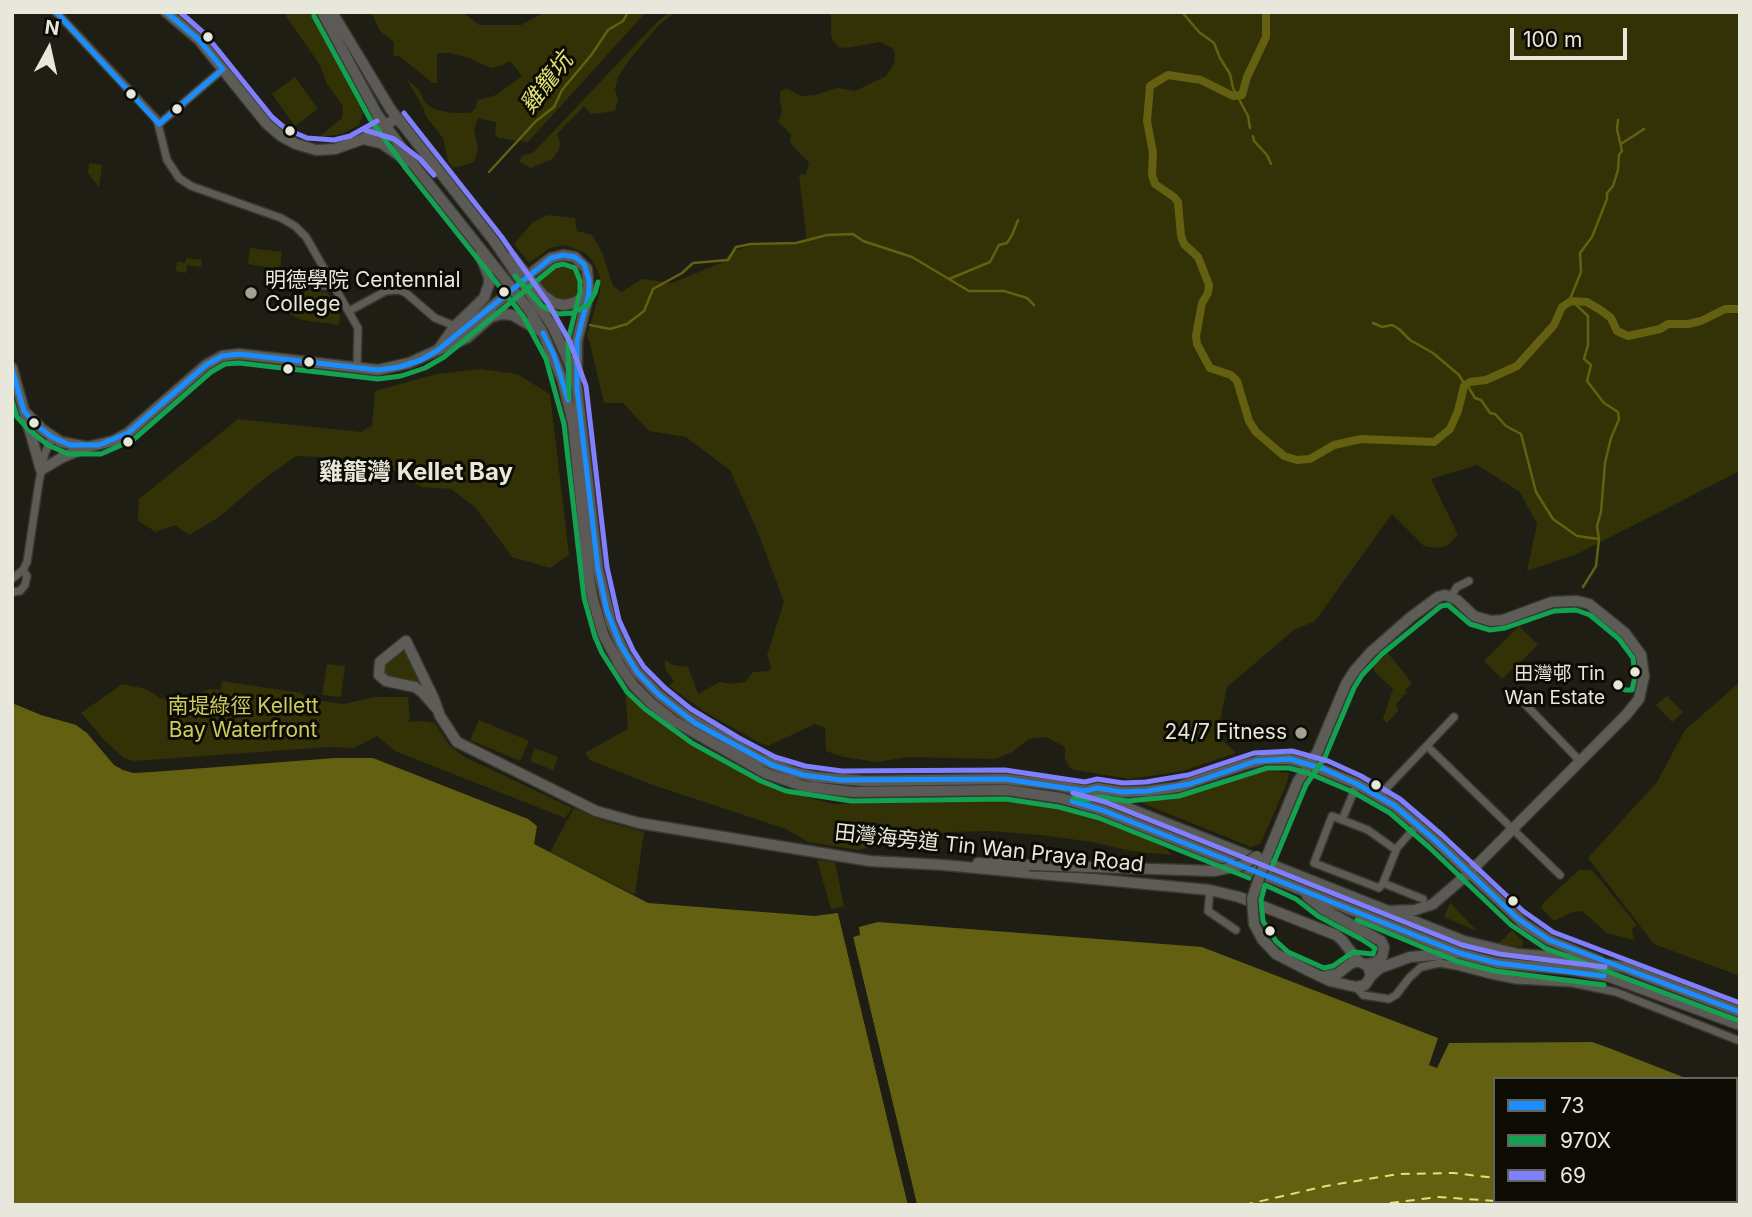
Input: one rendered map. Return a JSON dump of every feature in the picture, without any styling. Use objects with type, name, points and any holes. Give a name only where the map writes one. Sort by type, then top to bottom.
[{"type":"main road","points":[[322,12],[371,105],[414,165],[530,311],[543,333],[562,379],[573,423],[588,571],[596,614],[620,666],[650,703],[696,734],[765,773],[803,786],[852,792],[1007,790],[1061,798],[1102,810],[1459,953],[1497,963],[1606,976],[1740,1026]]},
{"type":"main road","points":[[332,12],[397,118],[494,241],[552,327],[569,362],[577,388]]},
{"type":"main road","points":[[363,139],[381,143],[414,165]]},
{"type":"main road","points":[[494,241],[513,258],[543,295],[554,303],[569,305],[582,298],[589,280]]},
{"type":"main road","points":[[438,350],[455,326],[485,298],[489,284],[486,266],[475,243]]},
{"type":"main road","points":[[534,271],[551,258],[569,255],[584,264],[589,280],[589,293],[577,341],[577,388],[598,569],[615,634],[644,680],[666,702],[706,729],[772,765],[803,775],[854,781],[1005,779],[1085,791],[1482,947],[1518,954],[1606,963],[1740,1012]]},
{"type":"main road","points":[[438,350],[505,296]]},
{"type":"main road","points":[[438,350],[467,338],[491,317],[502,314],[512,314],[543,333]]},
{"type":"main road","points":[[1388,911],[1415,910],[1433,904],[1469,873]]},
{"type":"main road","points":[[1301,891],[1323,909],[1381,941],[1384,947],[1382,957],[1375,963],[1355,965]]},
{"type":"main road","points":[[1369,979],[1380,968],[1410,957],[1459,953]]},
{"type":"street","points":[[56,12],[159,124],[167,160],[179,178],[191,186],[281,218],[295,226],[306,237],[356,322],[359,337],[357,368]]},
{"type":"street","points":[[166,12],[199,40],[266,123],[296,144],[316,150],[335,149],[363,139],[397,118]]},
{"type":"street","points":[[159,124],[223,69]]},
{"type":"street","points":[[290,281],[333,286]]},
{"type":"street","points":[[349,311],[386,291],[398,290],[406,293],[435,318],[455,326]]},
{"type":"street","points":[[41,470],[62,457],[113,441],[126,434],[206,365],[222,356],[239,354],[378,369],[421,360],[438,350]]},
{"type":"street","points":[[12,368],[41,470]]},
{"type":"street","points":[[24,411],[52,437],[70,445],[87,447]]},
{"type":"street","points":[[12,579],[23,570],[27,562],[41,470],[52,437]]},
{"type":"street","points":[[12,592],[20,591],[25,585],[27,576],[23,570]]},
{"type":"street","points":[[1451,596],[1457,587],[1469,580]]},
{"type":"street","points":[[1369,979],[1353,986],[1339,984],[1276,954],[1254,924],[1252,899],[1298,781],[1311,765],[1354,670],[1411,617],[1438,597],[1451,596],[1475,615],[1491,621],[1503,620],[1552,602],[1582,602],[1594,607],[1633,642],[1641,655],[1644,669],[1639,699],[1469,873]]},
{"type":"street","name":"田灣海旁道 Tin Wan Praya Road","points":[[437,709],[415,687],[386,681],[379,675],[380,662],[406,641],[437,709],[452,736],[465,748],[575,802],[614,817],[860,859],[1210,890],[1239,897],[1336,935],[1349,950],[1355,965]]},
{"type":"street","points":[[1523,702],[1580,761]]},
{"type":"street","points":[[1379,796],[1454,718]]},
{"type":"street","points":[[1427,746],[1560,875]]},
{"type":"street","points":[[1085,791],[1097,788],[1122,792],[1147,791],[1178,787],[1266,759],[1290,759],[1311,765],[1379,796],[1418,824],[1528,927],[1549,940],[1606,963]]},
{"type":"street","points":[[1342,820],[1357,784]]},
{"type":"street","points":[[1396,850],[1368,830],[1332,816],[1314,863],[1379,888],[1396,850],[1418,824]]},
{"type":"street","points":[[944,865],[993,863],[1214,871],[1243,865],[1273,841]]},
{"type":"street","points":[[1383,883],[1423,898]]},
{"type":"street","points":[[1210,890],[1208,911],[1236,930]]},
{"type":"street","points":[[1355,965],[1345,978],[1363,995],[1392,998],[1416,971],[1440,963],[1513,979],[1572,983],[1616,992],[1740,1041]]},
{"type":"street","points":[[1323,976],[1333,975],[1355,965]]},
{"type":"street","points":[[1355,965],[1369,979],[1373,996]]},
{"type":"green space","points":[[283,12],[311,12],[363,113],[359,125],[342,134],[319,137],[342,118],[343,106],[327,84],[320,65]]},
{"type":"green space","points":[[371,12],[463,12],[479,25],[521,25],[545,12],[646,12],[528,142],[498,138],[495,134],[496,122],[478,118],[474,129],[478,150],[474,162],[452,167],[443,138],[425,115],[406,78],[419,90],[425,103],[434,109],[470,113],[475,109],[478,100],[496,95],[522,76],[510,61],[491,68],[467,57],[437,53],[437,83],[433,83],[399,56],[393,56],[394,42],[380,31]]},
{"type":"green space","points":[[669,12],[676,12],[659,25],[618,77],[615,111],[591,114],[584,106],[557,134],[559,150],[552,159],[531,168],[519,162],[522,156],[533,153]]},
{"type":"green space","points":[[831,12],[1740,12],[1740,471],[1577,554],[1527,571],[1537,524],[1520,492],[1477,465],[1431,479],[1458,535],[1447,546],[1424,546],[1392,514],[1315,621],[1294,630],[1227,687],[1220,721],[1221,739],[1236,753],[1183,771],[1130,779],[1074,770],[1069,767],[1065,758],[1065,747],[1046,737],[1029,739],[1012,752],[996,759],[909,757],[877,762],[843,757],[826,751],[825,728],[815,724],[768,746],[758,742],[705,712],[669,686],[674,681],[665,669],[665,660],[673,665],[688,667],[698,694],[720,682],[745,682],[753,672],[769,671],[771,667],[767,655],[784,602],[757,530],[730,470],[686,437],[649,431],[623,403],[604,403],[587,336],[600,291],[600,277],[593,261],[585,253],[566,245],[550,248],[529,263],[514,244],[533,222],[548,215],[575,218],[577,231],[592,235],[602,252],[613,286],[622,292],[642,279],[672,283],[721,263],[734,250],[759,244],[807,241],[799,175],[806,174],[809,163],[793,146],[790,141],[791,134],[778,122],[782,112],[780,91],[786,88],[801,96],[838,88],[855,91],[886,76],[894,64],[895,53],[892,48],[880,42],[839,47],[831,34]]},
{"type":"green space","points":[[295,77],[318,109],[295,126],[272,94]]},
{"type":"green space","points":[[89,163],[102,165],[99,187],[88,173]]},
{"type":"green space","points":[[250,248],[282,252],[280,269],[248,264]]},
{"type":"green space","points":[[186,258],[202,260],[201,267],[187,265],[186,273],[176,271],[177,262],[185,263]]},
{"type":"green space","points":[[556,260],[571,260],[577,264],[583,276],[582,289],[566,301],[553,299],[533,278]]},
{"type":"green space","points":[[303,289],[328,293],[340,316],[339,325],[302,320],[290,314],[292,301],[301,302]]},
{"type":"green space","points":[[481,369],[517,374],[550,394],[569,555],[550,568],[512,557],[476,508],[451,489],[422,487],[392,469],[343,458],[296,456],[219,517],[189,535],[175,525],[156,532],[138,521],[139,499],[238,419],[361,432],[372,426],[375,391],[437,374]]},
{"type":"green space","points":[[1519,626],[1538,645],[1502,679],[1484,661]]},
{"type":"green space","points":[[404,651],[422,682],[391,678],[385,674],[385,664]]},
{"type":"green space","points":[[1388,653],[1412,683],[1396,704],[1398,711],[1387,723],[1383,719],[1393,689],[1374,671],[1373,666]]},
{"type":"green space","points":[[327,664],[345,666],[341,697],[322,695]]},
{"type":"green space","name":"南堤綠徑 Kellett Bay Waterfront","points":[[222,681],[301,693],[309,699],[343,704],[375,697],[408,697],[410,719],[406,722],[435,723],[450,746],[463,756],[572,808],[565,818],[395,751],[377,736],[354,748],[328,747],[133,761],[124,758],[104,740],[81,713],[122,684],[146,689],[160,698],[190,702],[197,694],[210,689],[221,690]]},
{"type":"green space","points":[[1740,682],[1740,976],[1654,944],[1588,858],[1657,782],[1685,730]]},
{"type":"green space","points":[[625,690],[675,732],[773,789],[834,804],[995,799],[1047,806],[1152,840],[1171,855],[1131,851],[1041,835],[990,831],[948,832],[859,850],[808,842],[786,829],[650,784],[590,760],[585,753],[628,729]]},
{"type":"green space","points":[[1667,696],[1683,712],[1672,722],[1656,705]]},
{"type":"green space","points":[[479,720],[529,741],[520,761],[470,740]]},
{"type":"green space","points":[[535,748],[558,757],[553,770],[530,761]]},
{"type":"green space","points":[[1253,771],[1289,773],[1261,843],[1251,847],[1130,798],[1201,788]]},
{"type":"green space","points":[[574,808],[598,819],[644,832],[635,895],[550,852]]},
{"type":"green space","points":[[817,860],[835,862],[844,907],[831,909]]},
{"type":"green space","points":[[1579,870],[1592,870],[1637,925],[1632,929],[1634,940],[1607,933],[1582,911],[1554,921],[1541,908],[1544,902]]},
{"type":"green space","points":[[1450,903],[1477,931],[1444,917]]},
{"type":"green space","points":[[1512,930],[1523,941],[1522,947],[1498,944]]},
{"type":"shaded area","points":[[12,703],[76,725],[87,733],[114,765],[133,773],[335,758],[373,758],[528,819],[537,826],[534,844],[648,903],[814,916],[838,913],[908,1205],[12,1205]]},
{"type":"shaded area","points":[[878,922],[1202,947],[1438,1038],[1429,1065],[1437,1068],[1449,1043],[1592,1042],[1683,1077],[1493,1077],[1493,1203],[1738,1203],[1738,1096],[1740,1205],[917,1205],[853,937],[860,935],[859,927]]},
{"type":"pier","points":[[841,912],[912,1205],[908,1205],[838,913]]},
{"type":"pier","points":[[852,933],[917,1205],[913,1205],[849,937]]},
{"type":"waterway","name":"雞籠坑","points":[[489,172],[536,121],[554,107],[562,90],[608,30],[623,21],[628,12]]},
{"type":"waterway","points":[[1182,12],[1199,32],[1214,43],[1248,116],[1250,128]]},
{"type":"waterway","points":[[1266,12],[1266,37],[1247,77],[1242,95],[1233,96],[1201,80],[1168,75],[1150,86],[1147,121],[1155,184],[1178,202],[1181,236],[1184,244],[1198,257],[1209,285],[1202,303],[1197,344],[1210,368],[1231,375],[1237,381],[1249,421],[1256,432],[1284,456],[1297,460],[1310,459],[1334,445],[1361,439],[1434,442],[1450,429],[1464,386],[1470,382],[1486,380],[1517,366],[1554,325],[1562,307],[1571,301],[1587,302],[1602,311],[1611,318],[1617,331],[1628,336],[1660,329],[1668,324],[1701,321],[1725,309],[1740,309]]},
{"type":"waterway","points":[[1583,587],[1596,566],[1599,539],[1597,526],[1601,512],[1605,463],[1619,419],[1618,412],[1604,403],[1587,381],[1591,365],[1584,359],[1588,345],[1588,316],[1570,299],[1581,272],[1580,253],[1592,237],[1618,170],[1619,155],[1622,151],[1617,129],[1618,120]]},
{"type":"waterway","points":[[1621,144],[1644,129]]},
{"type":"waterway","points":[[1253,136],[1271,164]]},
{"type":"waterway","points":[[949,279],[990,262],[999,245],[1007,243],[1018,220]]},
{"type":"waterway","points":[[590,325],[610,329],[627,324],[644,311],[653,289],[682,273],[693,263],[728,260],[736,247],[796,243],[827,235],[853,234],[863,241],[912,257],[969,291],[1004,291],[1027,298],[1034,305]]},
{"type":"waterway","points":[[1373,323],[1382,327],[1392,325],[1399,329],[1459,375],[1465,385]]},
{"type":"waterway","points":[[1469,388],[1490,413],[1521,434],[1536,492],[1553,519],[1577,536],[1599,539]]},
{"type":"ferry route","points":[[1244,1205],[1326,1186],[1398,1174],[1454,1173],[1493,1178]]},
{"type":"ferry route","points":[[1374,1205],[1438,1197],[1493,1201]]},
{"type":"ferry route","points":[[1514,1203],[1528,1205]]},
{"type":"ferry route","points":[[1606,1203],[1613,1205]]},
{"type":"transit line","name":"73","points":[[56,12],[159,124]]},
{"type":"transit line","name":"73","points":[[166,12],[199,40],[223,69]]},
{"type":"transit line","name":"69","points":[[180,12],[205,34],[272,117],[286,129],[307,138],[334,140],[350,136],[377,121]]},
{"type":"transit line","name":"970X","points":[[314,16],[370,119],[523,316],[546,359],[564,424],[584,598],[595,637],[627,692],[645,709],[692,743],[761,781],[786,791],[851,801],[1006,799],[1059,807],[1099,818],[1249,878]]},
{"type":"transit line","name":"73","points":[[159,124],[223,69]]},
{"type":"transit line","name":"69","points":[[404,113],[501,236],[548,303],[570,342],[586,386],[607,567],[619,620],[644,667],[691,709],[775,757],[805,766],[842,771],[1005,770],[1085,782],[1097,779],[1123,783],[1188,775],[1254,753],[1292,751],[1328,761],[1361,776],[1400,799],[1523,911],[1553,932],[1740,1003]]},
{"type":"transit line","name":"69","points":[[365,130],[394,139],[420,159],[434,175]]},
{"type":"transit line","name":"73","points":[[12,369],[24,411],[35,424],[52,437],[70,445],[99,445],[128,433],[206,365],[222,356],[239,354],[378,370],[421,360],[438,350],[551,258],[563,255],[575,257],[584,264],[589,280],[589,293],[577,341],[577,388],[598,569],[607,611],[620,644],[637,672],[659,695],[695,723],[772,765],[803,775],[841,780],[1005,779],[1085,791],[1097,788],[1122,792],[1147,791],[1190,784],[1256,761],[1290,759],[1324,769],[1395,806],[1517,918],[1549,940],[1740,1012]]},
{"type":"transit line","name":"970X","points":[[12,401],[17,417],[48,445],[68,454],[101,454],[133,440],[211,372],[225,364],[239,363],[378,379],[401,376],[425,368],[444,357],[555,266],[563,264],[575,268],[580,281],[580,292],[568,340],[569,397]]},
{"type":"transit line","name":"970X","points":[[515,276],[542,306],[558,314],[572,313],[588,305],[598,282]]},
{"type":"transit line","name":"73","points":[[543,333],[554,355],[568,400]]},
{"type":"transit line","name":"970X","points":[[1271,869],[1306,785],[1325,757],[1362,675],[1382,654],[1441,606],[1448,605],[1470,624],[1490,630],[1505,628],[1554,611],[1576,610],[1590,615],[1619,639],[1633,658],[1635,676],[1632,690],[1625,690],[1618,685]]},
{"type":"transit line","name":"970X","points":[[1074,798],[1086,800],[1098,797],[1128,801],[1179,796],[1267,768],[1289,768],[1308,773],[1353,792],[1390,813],[1511,925],[1545,948],[1737,1020]]},
{"type":"transit line","name":"69","points":[[1073,793],[1105,802],[1462,945],[1499,954],[1605,967]]},
{"type":"transit line","name":"73","points":[[1072,801],[1102,810],[1459,953],[1497,963],[1604,976]]},
{"type":"transit line","name":"970X","points":[[1265,885],[1296,899],[1318,916],[1361,939],[1375,948],[1373,954],[1353,952],[1333,966],[1324,968],[1288,952],[1276,941],[1263,921],[1261,900],[1265,885]]},
{"type":"transit line","name":"970X","points":[[1357,920],[1456,961],[1495,971],[1604,985]]},
{"type":"place","name":"明德學院 Centennial College","points":[[251,293]]},
{"type":"place","name":"田灣邨 Tin Wan Estate","points":[[1618,685]]},
{"type":"place","name":"24/7 Fitness","points":[[1301,733]]},
{"type":"district","name":"雞籠灣 Kellet Bay","points":[[416,473]]}]
